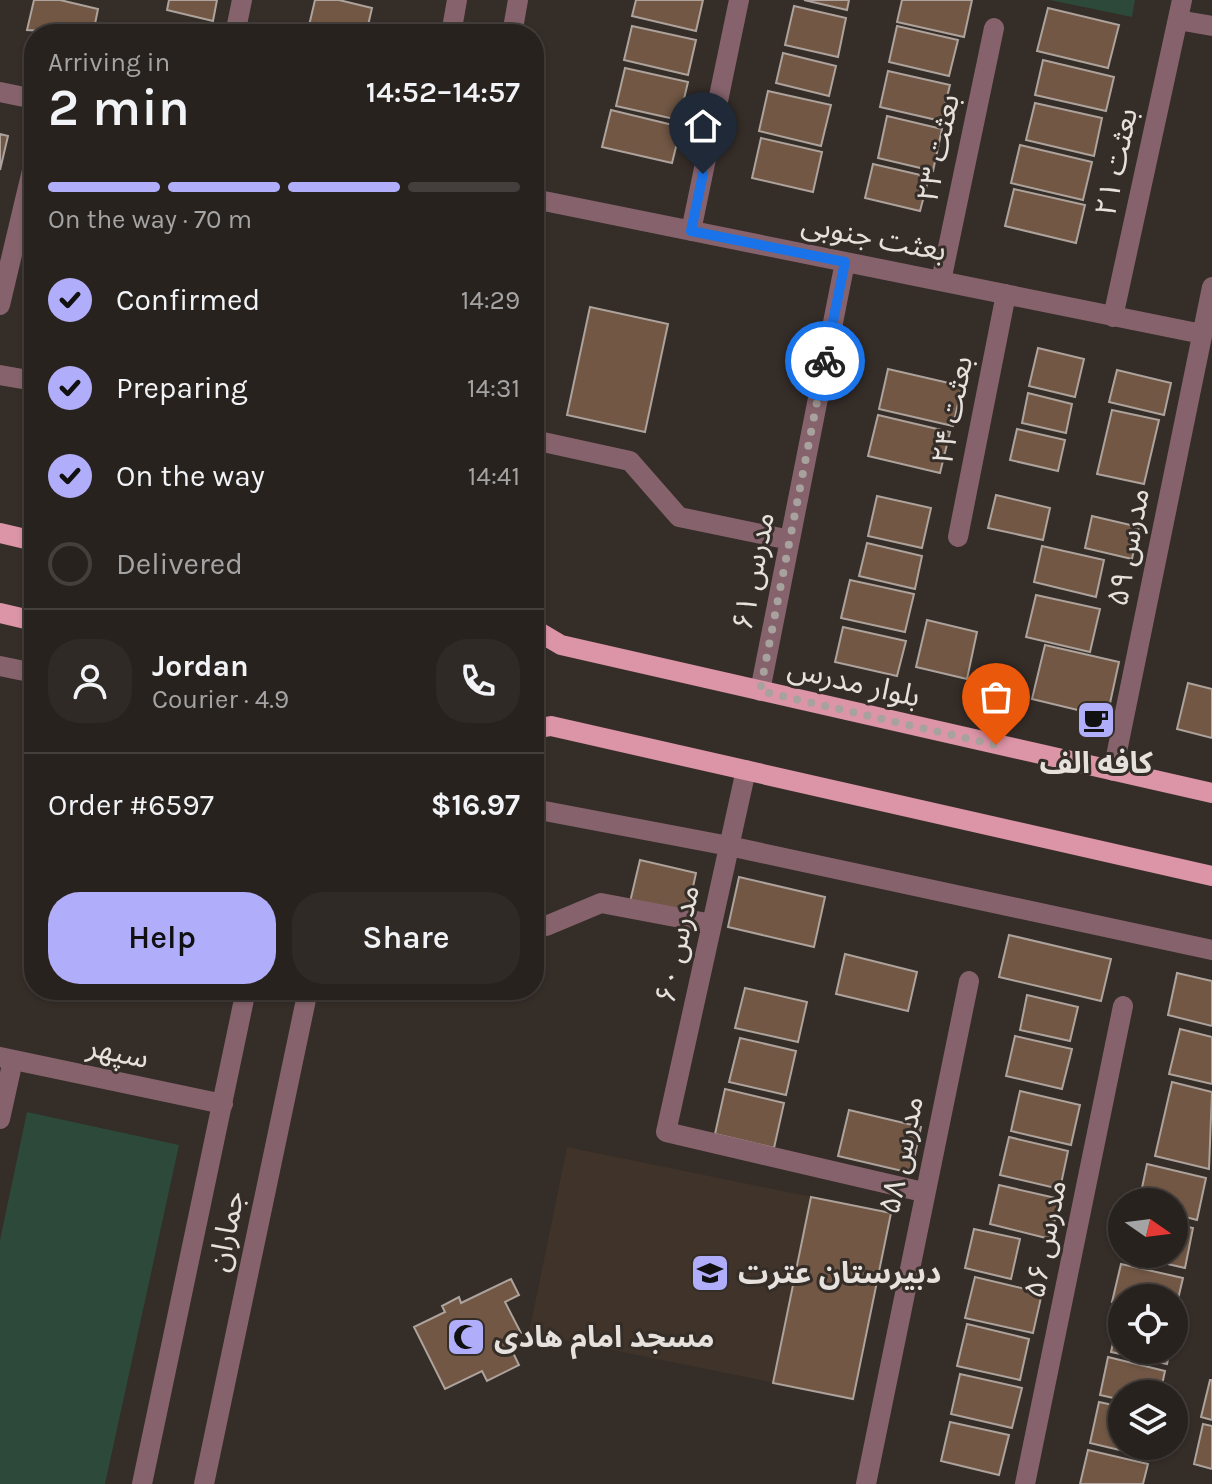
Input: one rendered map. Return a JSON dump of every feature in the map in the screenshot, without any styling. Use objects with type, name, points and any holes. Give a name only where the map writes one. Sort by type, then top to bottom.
[{"type":"main road","points":[[0,533],[24,539]]},
{"type":"main road","points":[[0,613],[24,619]]},
{"type":"main road","name":"بلوار مدرس","points":[[544,635],[561,645],[1212,793]]},
{"type":"main road","points":[[544,727],[551,726],[1212,876]]},
{"type":"street","points":[[237,24],[242,0]]},
{"type":"street","points":[[453,24],[457,0]]},
{"type":"street","points":[[514,24],[518,0]]},
{"type":"street","points":[[691,231],[739,0]]},
{"type":"street","points":[[1180,10],[1212,26]]},
{"type":"street","name":"بعثت ۲۱","points":[[1113,317],[1180,10]]},
{"type":"street","name":"بعثت ۲۳","points":[[941,281],[994,28]]},
{"type":"street","points":[[0,92],[24,97]]},
{"type":"street","name":"بعثت جنوبی","points":[[544,201],[1202,334]]},
{"type":"street","points":[[1,301],[24,204]]},
{"type":"street","name":"مدرس ۶۱","points":[[760,691],[845,262]]},
{"type":"street","name":"مدرس ۵۹","points":[[1113,771],[1212,287]]},
{"type":"street","name":"بعثت ۲۴","points":[[958,537],[1006,294]]},
{"type":"street","points":[[0,375],[24,379]]},
{"type":"street","points":[[544,442],[630,461],[679,517],[790,540]]},
{"type":"street","points":[[0,666],[24,671]]},
{"type":"street","name":"مدرس ۶۰","points":[[746,770],[666,1132],[923,1192]]},
{"type":"street","points":[[544,811],[729,846],[1212,950]]},
{"type":"street","points":[[544,926],[601,903],[712,924]]},
{"type":"street","name":"مدرس ۵۸","points":[[866,1484],[923,1192],[969,981]]},
{"type":"street","name":"جماران","points":[[142,1484],[244,1000]]},
{"type":"street","name":"جماران","points":[[204,1484],[306,1000]]},
{"type":"street","name":"مدرس ۵۶","points":[[1025,1484],[1123,1006]]},
{"type":"street","points":[[0,1119],[6,1059]]},
{"type":"street","name":"سپهر","points":[[6,1059],[223,1104]]},
{"type":"shaded area","name":"دبیرستان عترت","points":[[567,1147],[891,1213],[853,1399],[529,1333]]},
{"type":"green space","points":[[1050,0],[1135,0],[1132,17]]},
{"type":"green space","points":[[27,1112],[179,1145],[105,1484],[0,1484],[0,1240]]},
{"type":"building","points":[[34,0],[60,0],[98,9],[95,24],[28,24]]},
{"type":"building","points":[[169,0],[217,0],[213,21],[167,10]]},
{"type":"building","points":[[315,0],[339,0],[372,8],[368,24],[309,24]]},
{"type":"building","points":[[636,0],[703,0],[696,31],[632,16]]},
{"type":"building","points":[[804,0],[849,0],[847,10]]},
{"type":"building","points":[[902,0],[972,0],[964,37],[897,22]]},
{"type":"building","points":[[794,6],[846,18],[838,57],[785,45]]},
{"type":"building","points":[[1048,8],[1119,25],[1108,68],[1037,51]]},
{"type":"building","points":[[632,26],[696,40],[688,75],[624,60]]},
{"type":"building","points":[[897,26],[958,40],[949,76],[889,62]]},
{"type":"building","points":[[783,53],[836,66],[829,96],[776,83]]},
{"type":"building","points":[[1043,60],[1114,77],[1106,111],[1035,95]]},
{"type":"building","points":[[625,68],[688,82],[679,120],[616,106]]},
{"type":"building","points":[[888,71],[950,85],[941,121],[880,107]]},
{"type":"building","points":[[768,91],[831,105],[821,146],[759,131]]},
{"type":"building","points":[[1035,103],[1102,118],[1094,156],[1026,140]]},
{"type":"building","points":[[611,110],[681,127],[672,163],[602,147]]},
{"type":"building","points":[[887,116],[942,129],[933,171],[878,158]]},
{"type":"building","points":[[0,134],[8,136],[0,170]]},
{"type":"building","points":[[761,138],[822,152],[813,192],[752,178]]},
{"type":"building","points":[[1020,145],[1092,162],[1083,200],[1011,183]]},
{"type":"building","points":[[873,164],[929,177],[920,211],[865,198]]},
{"type":"building","points":[[1014,189],[1085,205],[1076,243],[1005,226]]},
{"type":"building","points":[[590,307],[668,324],[645,432],[567,415]]},
{"type":"building","points":[[1038,348],[1084,359],[1075,397],[1029,386]]},
{"type":"building","points":[[888,369],[962,386],[953,426],[879,409]]},
{"type":"building","points":[[1117,370],[1171,383],[1164,415],[1109,402]]},
{"type":"building","points":[[1028,393],[1072,404],[1066,433],[1022,423]]},
{"type":"building","points":[[1112,410],[1159,420],[1144,484],[1097,474]]},
{"type":"building","points":[[878,415],[950,432],[940,473],[868,456]]},
{"type":"building","points":[[1017,429],[1065,440],[1058,471],[1010,460]]},
{"type":"building","points":[[996,495],[1050,508],[1043,540],[988,528]]},
{"type":"building","points":[[877,496],[931,508],[922,548],[868,536]]},
{"type":"building","points":[[1092,516],[1139,527],[1132,559],[1085,548]]},
{"type":"building","points":[[867,543],[922,556],[915,589],[859,576]]},
{"type":"building","points":[[1042,546],[1104,560],[1096,597],[1034,582]]},
{"type":"building","points":[[850,580],[914,594],[905,632],[841,618]]},
{"type":"building","points":[[1036,595],[1100,609],[1090,652],[1026,637]]},
{"type":"building","points":[[927,620],[977,632],[967,679],[916,667]]},
{"type":"building","points":[[843,627],[906,641],[897,676],[835,662]]},
{"type":"building","points":[[1045,645],[1119,662],[1107,717],[1032,699]]},
{"type":"building","points":[[1188,683],[1212,689],[1212,738],[1177,729]]},
{"type":"building","points":[[640,860],[696,873],[687,915],[630,902]]},
{"type":"building","points":[[739,877],[825,897],[814,947],[728,927]]},
{"type":"building","points":[[1009,935],[1111,959],[1101,1001],[999,977]]},
{"type":"building","points":[[845,954],[917,972],[908,1011],[836,994]]},
{"type":"building","points":[[1177,973],[1212,981],[1212,1026],[1168,1015]]},
{"type":"building","points":[[745,988],[807,1002],[798,1042],[735,1028]]},
{"type":"building","points":[[1027,995],[1078,1007],[1070,1041],[1020,1030]]},
{"type":"building","points":[[1180,1029],[1212,1037],[1212,1084],[1169,1074]]},
{"type":"building","points":[[1015,1036],[1072,1049],[1062,1089],[1006,1076]]},
{"type":"building","points":[[740,1038],[796,1051],[786,1095],[729,1082]]},
{"type":"building","points":[[1172,1082],[1212,1092],[1209,1169],[1155,1156]]},
{"type":"building","points":[[725,1089],[784,1103],[774,1148],[715,1134]]},
{"type":"building","points":[[1020,1091],[1080,1105],[1071,1145],[1011,1131]]},
{"type":"building","points":[[849,1110],[921,1127],[911,1173],[838,1156]]},
{"type":"building","points":[[1009,1137],[1068,1151],[1060,1189],[1000,1175]]},
{"type":"building","points":[[1147,1164],[1206,1178],[1197,1220],[1188,1218],[1188,1188],[1142,1188]]},
{"type":"building","points":[[999,1185],[1060,1199],[1050,1239],[990,1224]]},
{"type":"building","points":[[811,1197],[891,1213],[853,1399],[773,1383]]},
{"type":"building","points":[[1188,1227],[1193,1228],[1188,1253]]},
{"type":"building","points":[[974,1229],[1020,1239],[1011,1279],[965,1268]]},
{"type":"building","points":[[1120,1268],[1139,1268],[1183,1278],[1182,1284],[1116,1284]]},
{"type":"building","points":[[975,1277],[1042,1293],[1033,1333],[965,1318]]},
{"type":"building","name":"مسجد امام هادی","points":[[511,1279],[519,1295],[505,1302],[521,1333],[507,1340],[519,1365],[487,1381],[482,1371],[445,1389],[414,1327],[445,1312],[442,1306],[459,1297],[461,1303]]},
{"type":"building","points":[[967,1324],[1029,1339],[1020,1380],[957,1366]]},
{"type":"building","points":[[1108,1357],[1108,1364],[1136,1364],[1165,1371],[1163,1380],[1108,1380],[1108,1397],[1100,1395]]},
{"type":"building","points":[[960,1374],[1022,1388],[1012,1428],[951,1414]]},
{"type":"building","points":[[1212,1380],[1212,1420],[1201,1417]]},
{"type":"building","points":[[1099,1402],[1108,1404],[1108,1447],[1090,1443]]},
{"type":"building","points":[[950,1422],[1009,1435],[999,1475],[941,1461]]},
{"type":"building","points":[[1203,1424],[1212,1426],[1212,1469],[1194,1464]]},
{"type":"building","points":[[1088,1450],[1108,1455],[1108,1460],[1148,1464],[1143,1484],[1080,1484]]},
{"type":"way so far","points":[[825,361],[760,691],[996,745]]},
{"type":"place","name":"کافه الف","points":[[1096,720]]},
{"type":"place","name":"دبیرستان عترت","points":[[710,1273]]},
{"type":"place","name":"مسجد امام هادی","points":[[466,1337]]},
{"type":"route","points":[[703,174],[691,231],[845,262],[825,361]]}]
